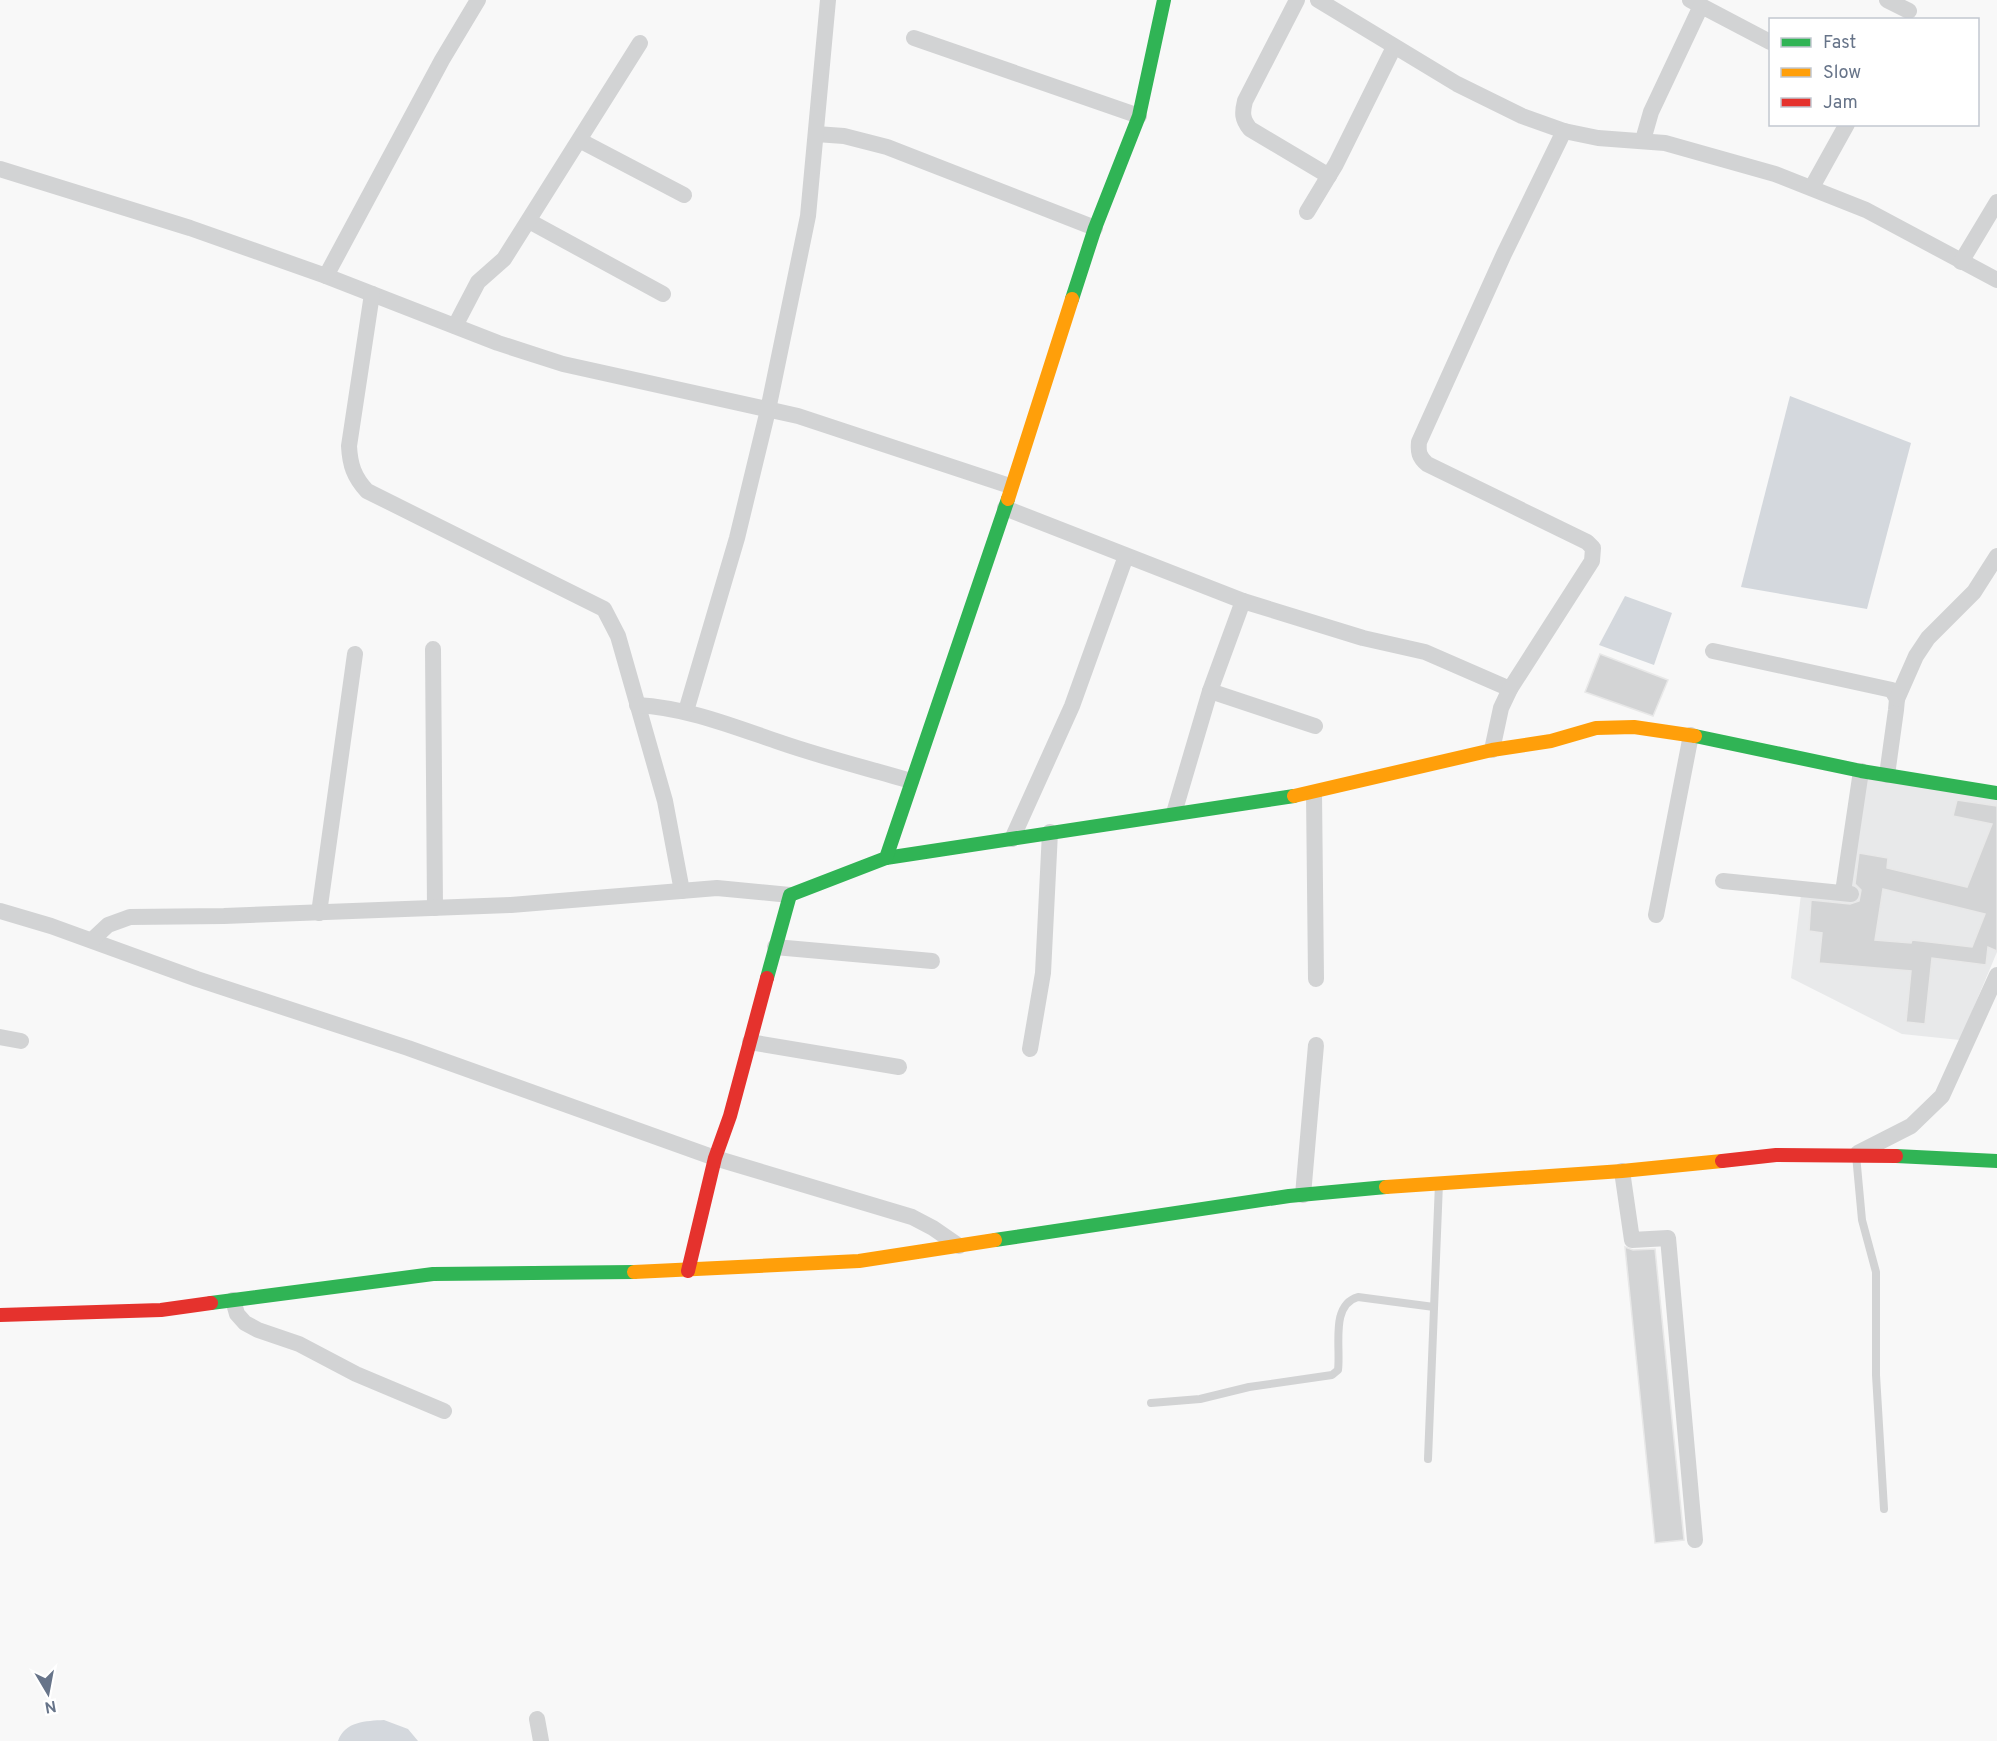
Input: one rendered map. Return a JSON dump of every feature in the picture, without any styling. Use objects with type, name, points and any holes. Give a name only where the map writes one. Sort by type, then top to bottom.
[{"type":"street","points":[[326,276],[442,60],[478,0]]},
{"type":"street","points":[[686,711],[737,538],[768,410],[808,216],[828,0]]},
{"type":"street","points":[[886,858],[1005,508],[1010,486],[1095,228],[1139,116],[1164,0]]},
{"type":"street","points":[[1297,0],[1245,101],[1242,112],[1244,121],[1250,129],[1329,176]]},
{"type":"street","points":[[1318,0],[1457,84],[1522,116],[1564,131],[1598,138],[1665,143],[1812,187],[1866,210],[1997,280]]},
{"type":"street","points":[[1887,0],[1909,10]]},
{"type":"street","points":[[1643,140],[1651,112],[1696,3],[1769,41]]},
{"type":"street","points":[[914,38],[1139,116]]},
{"type":"street","points":[[455,326],[478,282],[504,259],[640,43]]},
{"type":"street","points":[[1307,212],[1329,176],[1394,47]]},
{"type":"street","points":[[1812,187],[1846,126]]},
{"type":"street","points":[[1492,750],[1501,708],[1510,689],[1592,561],[1593,548],[1587,542],[1515,505],[1427,464],[1418,451],[1419,442],[1504,254],[1564,131]]},
{"type":"street","points":[[816,134],[844,136],[888,147],[1095,228]]},
{"type":"street","points":[[580,141],[684,195]]},
{"type":"street","points":[[0,169],[190,228],[563,364],[798,416],[1010,486]]},
{"type":"street","points":[[1961,262],[1997,202]]},
{"type":"street","points":[[529,221],[663,294]]},
{"type":"street","points":[[372,294],[348,446],[350,464],[357,480],[367,491],[604,609],[618,636],[665,801],[682,891]]},
{"type":"street","points":[[1005,508],[1243,601],[1363,639],[1425,652],[1510,689]]},
{"type":"street","points":[[1012,838],[1072,706],[1126,556]]},
{"type":"street","points":[[1887,775],[1897,699],[1916,656],[1928,638],[1974,592],[1997,556]]},
{"type":"street","points":[[1174,813],[1210,691],[1243,601]]},
{"type":"street","points":[[433,649],[435,908]]},
{"type":"street","points":[[1713,651],[1882,686],[1892,690],[1897,699]]},
{"type":"street","points":[[319,913],[355,654]]},
{"type":"street","points":[[1210,691],[1316,726]]},
{"type":"street","points":[[637,705],[686,711],[781,743],[911,781]]},
{"type":"street","points":[[92,940],[108,925],[130,917],[435,908],[717,888],[790,895],[886,858],[1314,793],[1492,750],[1551,741],[1596,728],[1634,727],[1691,735],[1861,771],[1997,793]]},
{"type":"street","points":[[1656,915],[1691,735]]},
{"type":"street","points":[[1723,881],[1847,893],[1861,771]]},
{"type":"street","points":[[1314,793],[1316,979]]},
{"type":"street","points":[[1030,1049],[1043,973],[1050,832]]},
{"type":"street","points":[[688,1271],[715,1158],[750,1042],[790,895]]},
{"type":"street","points":[[0,911],[408,1048],[715,1158],[912,1217],[959,1246]]},
{"type":"street","points":[[775,947],[932,961]]},
{"type":"street","points":[[1856,1154],[1911,1126],[1942,1096],[1997,975]]},
{"type":"street","points":[[0,1038],[21,1041]]},
{"type":"street","points":[[750,1042],[899,1067]]},
{"type":"street","points":[[1303,1195],[1316,1045]]},
{"type":"street","points":[[0,1315],[161,1310],[434,1274],[688,1271],[859,1261],[1303,1195],[1439,1182],[1622,1171],[1776,1155],[1856,1154],[1997,1161]]},
{"type":"street","points":[[1622,1171],[1632,1240],[1668,1238],[1695,1540]]},
{"type":"street","points":[[233,1300],[237,1314],[252,1327],[299,1344],[356,1374],[444,1411]]},
{"type":"street","points":[[537,1719],[541,1741]]},
{"type":"lane","points":[[1856,1154],[1862,1220],[1875,1272],[1876,1375],[1884,1509]]},
{"type":"lane","points":[[1428,1459],[1439,1182]]},
{"type":"lane","points":[[1151,1403],[1200,1399],[1249,1387],[1332,1375],[1338,1370],[1340,1316],[1343,1305],[1350,1299],[1358,1297],[1434,1307]]},
{"type":"shaded area","points":[[1790,396],[1911,443],[1867,609],[1741,587]]},
{"type":"shaded area","points":[[1625,596],[1672,613],[1654,665],[1599,645]]},
{"type":"shaded area","points":[[1865,776],[1997,800],[1997,952],[1960,1040],[1902,1034],[1791,978],[1802,886],[1847,889]]},
{"type":"shaded area","points":[[384,1720],[408,1729],[418,1741],[338,1741],[346,1729],[357,1723]]},
{"type":"building","points":[[1600,654],[1668,680],[1653,716],[1585,692]]},
{"type":"building","points":[[1957,800],[1997,806],[1997,951],[1988,947],[1986,965],[1932,958],[1925,1024],[1906,1022],[1911,971],[1819,963],[1822,933],[1809,931],[1811,900],[1850,904],[1859,901],[1861,890],[1855,884],[1859,853],[1888,858],[1887,868],[1967,887],[1992,824],[1953,816]],"holes":[[[1883,889],[1985,914],[1972,947],[1912,940],[1911,943],[1875,940]]]},
{"type":"building","points":[[1625,1247],[1633,1250],[1655,1249],[1684,1540],[1655,1543]]},
{"type":"traffic: fast","points":[[1072,299],[1095,228],[1139,116],[1164,0]]},
{"type":"traffic: fast","points":[[767,978],[790,895],[886,858],[1008,499]]},
{"type":"traffic: fast","points":[[1695,736],[1861,771],[1997,793]]},
{"type":"traffic: fast","points":[[886,858],[1294,796]]},
{"type":"traffic: fast","points":[[1896,1156],[1997,1161]]},
{"type":"traffic: fast","points":[[995,1240],[1289,1196],[1386,1187]]},
{"type":"traffic: fast","points":[[211,1303],[433,1274],[634,1272]]},
{"type":"traffic: slow","points":[[1008,499],[1072,299]]},
{"type":"traffic: slow","points":[[1294,796],[1492,750],[1551,741],[1596,728],[1634,727],[1695,736]]},
{"type":"traffic: slow","points":[[1386,1187],[1622,1171],[1722,1161]]},
{"type":"traffic: slow","points":[[634,1272],[859,1261],[995,1240]]},
{"type":"traffic: jam","points":[[688,1271],[715,1158],[730,1116],[767,978]]},
{"type":"traffic: jam","points":[[1722,1161],[1776,1155],[1896,1156]]},
{"type":"traffic: jam","points":[[0,1315],[161,1310],[211,1303]]}]
